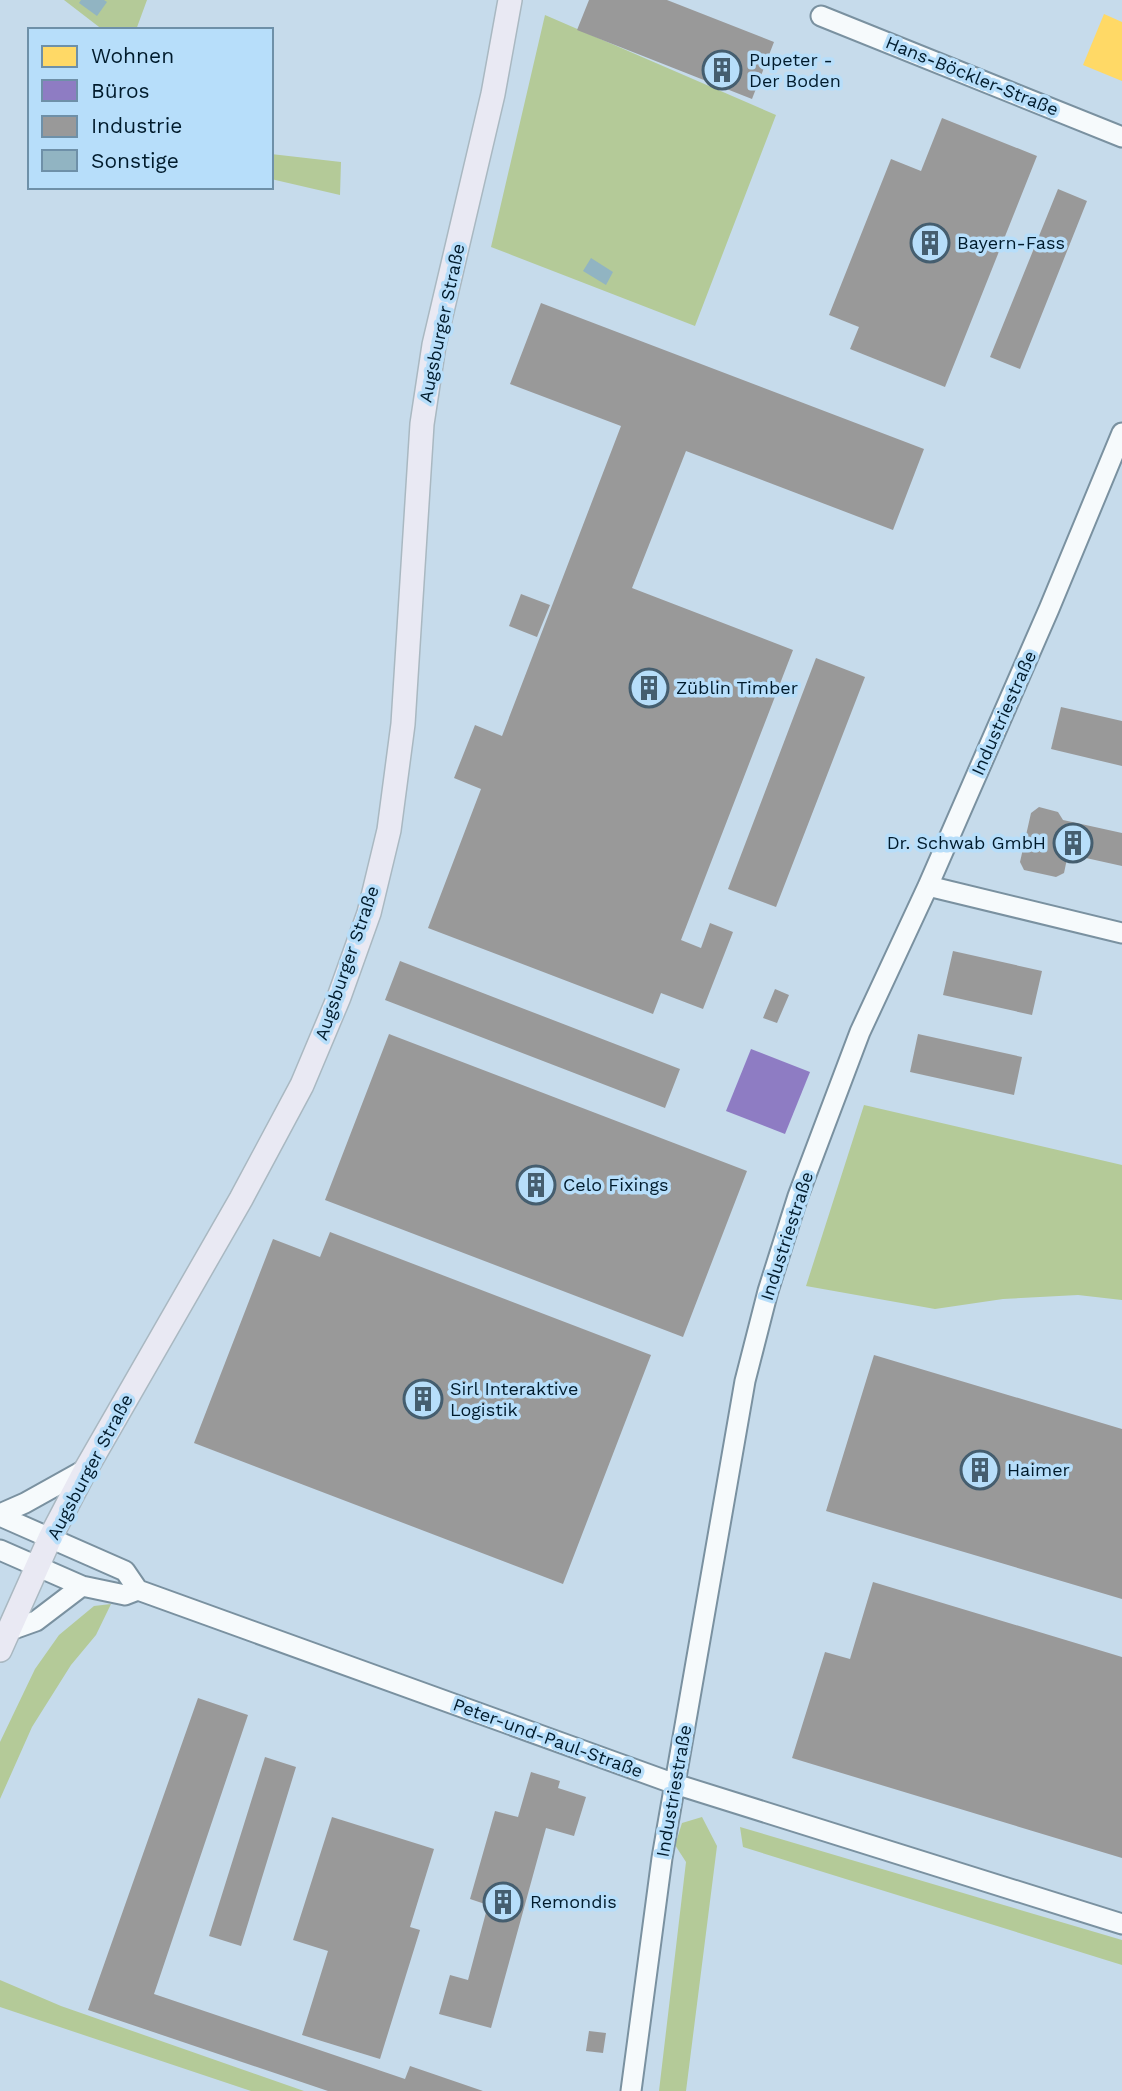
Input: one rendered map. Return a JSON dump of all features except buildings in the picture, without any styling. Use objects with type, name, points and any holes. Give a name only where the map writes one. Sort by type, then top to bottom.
[{"type":"main road","name":"Augsburger Straße","points":[[4,1641],[50,1538],[86,1469],[241,1199],[302,1085],[339,997],[369,913],[389,830],[403,724],[422,424],[432,358],[493,94],[510,0]]},
{"type":"street","name":"Hans-Böckler-Straße","points":[[821,16],[1122,137]]},
{"type":"street","name":"Industriestraße","points":[[631,2091],[662,1858],[745,1381],[768,1291],[798,1196],[860,1032],[928,887],[1122,433]]},
{"type":"street","points":[[928,887],[1122,933]]},
{"type":"street","points":[[0,1515],[86,1469]]},
{"type":"street","name":"Peter-und-Paul-Straße","points":[[0,1515],[125,1571],[138,1590],[675,1784],[1122,1924]]},
{"type":"street","name":"Peter-und-Paul-Straße","points":[[0,1550],[82,1586],[125,1595],[138,1590]]},
{"type":"street","points":[[4,1641],[82,1586]]},
{"type":"green space","points":[[64,0],[147,0],[137,28],[100,28]]},
{"type":"green space","points":[[545,15],[776,115],[695,326],[491,247]]},
{"type":"green space","points":[[273,154],[341,162],[340,195],[273,179]]},
{"type":"green space","points":[[864,1105],[1122,1165],[1122,1300],[1078,1295],[1003,1299],[935,1309],[806,1286]]},
{"type":"green space","points":[[111,1604],[96,1635],[71,1665],[32,1727],[0,1799],[0,1742],[35,1669],[59,1635],[94,1606]]},
{"type":"green space","points":[[702,1817],[717,1846],[686,2091],[659,2091],[686,1862],[675,1845],[682,1823]]},
{"type":"green space","points":[[740,1827],[1122,1940],[1122,1965],[743,1847]]},
{"type":"green space","points":[[0,1980],[61,2006],[304,2091],[251,2091],[0,2007]]},
{"type":"place","name":"Pupeter - Der Boden","points":[[722,70]]},
{"type":"place","name":"Bayern-Fass","points":[[930,243]]},
{"type":"place","name":"Züblin Timber","points":[[649,688]]},
{"type":"place","name":"Dr. Schwab GmbH","points":[[1073,843]]},
{"type":"place","name":"Celo Fixings","points":[[536,1185]]},
{"type":"place","name":"Sirl Interaktive Logistik","points":[[423,1399]]},
{"type":"place","name":"Haimer","points":[[980,1470]]},
{"type":"place","name":"Remondis","points":[[503,1902]]}]
